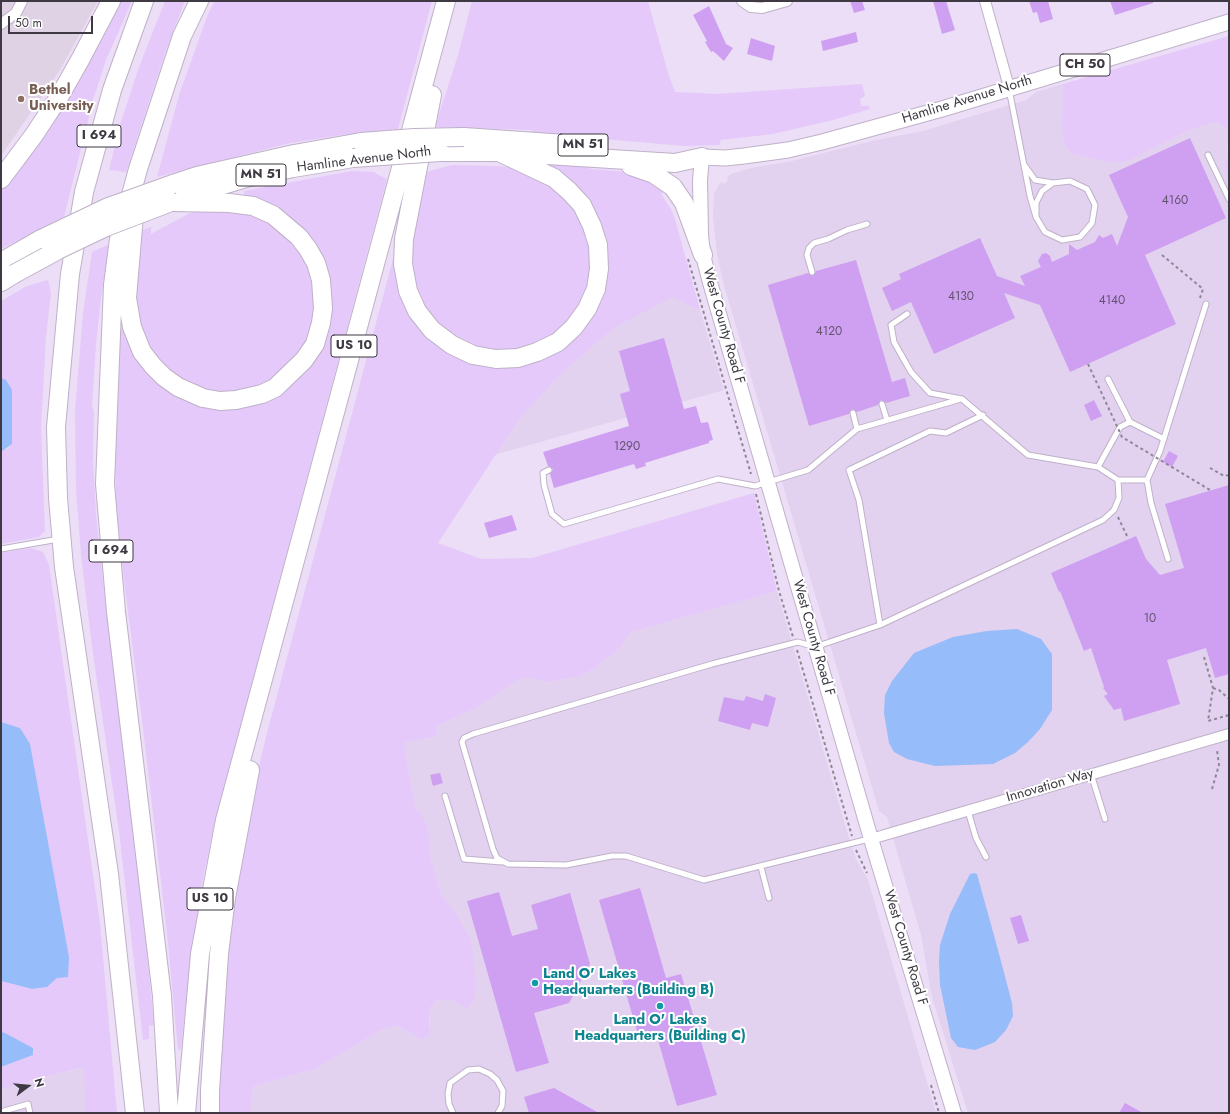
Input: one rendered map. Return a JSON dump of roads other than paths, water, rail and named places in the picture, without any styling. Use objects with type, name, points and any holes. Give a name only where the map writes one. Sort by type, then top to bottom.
[{"type":"highway","points":[[1,179],[51,110],[80,60],[111,1]]},
{"type":"highway","name":"I 694","points":[[135,1104],[108,874],[64,567],[58,498],[56,427],[70,274],[84,192],[112,90],[144,1]]},
{"type":"highway","name":"I 694","points":[[169,1113],[162,996],[116,612],[105,484],[113,285],[119,239],[138,169],[182,36],[199,1]]},
{"type":"highway","name":"US 10","points":[[186,1113],[200,954],[225,820],[446,1]]},
{"type":"highway","points":[[451,1],[404,238],[403,264],[408,291],[418,311],[432,330],[452,345],[473,354],[496,359],[518,358],[537,352],[558,342],[574,327],[587,309],[596,288],[599,269],[598,245],[592,226],[582,205],[570,190],[554,178],[499,152]]},
{"type":"highway","name":"Hamline Avenue North","points":[[1,262],[41,239],[106,208],[196,176],[279,157],[362,142],[414,138],[464,137],[675,152],[702,157]]},
{"type":"highway","name":"Hamline Avenue North","points":[[7,278],[58,250],[106,227],[171,202],[246,178],[293,168],[353,158],[440,152],[499,152],[676,163],[702,157]]},
{"type":"highway","points":[[616,160],[654,174],[673,187],[684,203],[703,255]]},
{"type":"highway","points":[[138,169],[127,298],[132,327],[142,352],[164,377],[178,387],[203,398],[236,400],[262,394],[275,388],[304,360],[315,344],[321,323],[323,308],[322,286],[316,263],[299,237],[273,215],[253,206],[229,203],[171,202]]},
{"type":"highway","points":[[210,1113],[210,1084],[222,926],[235,843],[258,733],[261,691]]},
{"type":"highway","points":[[123,1113],[135,1104]]},
{"type":"main road","name":"Hamline Avenue North","points":[[702,157],[725,158],[795,148],[942,109],[1009,87],[1229,22]]},
{"type":"street","points":[[1,24],[16,13],[22,1]]},
{"type":"street","points":[[742,1],[751,7],[762,8],[787,1]]},
{"type":"street","points":[[985,1],[1009,87]]},
{"type":"street","name":"West County Road F","points":[[702,157],[700,180],[703,255],[767,483],[871,839],[954,1113]]},
{"type":"street","name":"Innovation Way","points":[[871,839],[1229,734]]},
{"type":"lane","points":[[1009,87],[1010,100],[1024,164],[1036,217],[1045,232],[1062,240],[1080,236],[1092,223],[1095,205],[1087,189],[1070,181],[1052,183],[1035,180],[1024,164]]},
{"type":"lane","points":[[1208,155],[1229,199]]},
{"type":"lane","points":[[1036,217],[1036,203],[1042,192],[1052,183]]},
{"type":"lane","points":[[812,272],[808,255],[809,248],[814,243],[867,224]]},
{"type":"lane","points":[[1168,559],[1151,504],[1147,480],[1164,439],[1206,304]]},
{"type":"lane","points":[[908,314],[891,325],[894,342],[911,372],[930,393],[962,399],[1028,455],[1098,467],[1118,480],[1147,480]]},
{"type":"lane","points":[[1108,379],[1130,422],[1164,439]]},
{"type":"lane","points":[[549,470],[543,473],[544,485],[552,514],[564,524],[718,479],[755,486],[767,483],[808,470],[857,429],[962,399]]},
{"type":"lane","points":[[882,404],[887,420]]},
{"type":"lane","points":[[853,413],[857,429]]},
{"type":"lane","points":[[880,625],[859,500],[849,470],[930,431],[946,433],[982,415]]},
{"type":"lane","points":[[1098,467],[1120,427],[1130,422]]},
{"type":"lane","points":[[502,862],[498,858],[494,849],[462,742],[464,738],[543,713],[765,650],[798,642],[815,647],[880,625],[1103,520],[1114,510],[1119,498],[1118,480]]},
{"type":"lane","points":[[1,549],[61,539]]},
{"type":"lane","points":[[1091,774],[1105,819]]},
{"type":"lane","points":[[445,796],[464,859],[502,862],[513,865],[566,865],[612,856],[626,856],[704,880],[871,839]]},
{"type":"lane","points":[[968,810],[976,838],[986,857]]},
{"type":"lane","points":[[761,867],[769,898]]},
{"type":"lane","points":[[453,1113],[449,1104],[448,1094],[450,1083],[468,1070],[479,1069],[490,1074],[497,1080],[503,1091],[502,1106],[498,1113]]},
{"type":"lane","points":[[1,1112],[28,1104],[30,1113]]},
{"type":"water","points":[[1,378],[6,380],[12,390],[12,444],[1,452]]},
{"type":"water","points":[[1017,629],[1041,639],[1052,654],[1052,710],[1040,729],[1028,742],[1015,753],[993,764],[935,766],[907,759],[894,752],[889,743],[884,713],[885,695],[892,681],[914,653],[953,637],[987,631]]},
{"type":"water","points":[[1,722],[20,728],[30,744],[69,957],[68,977],[57,978],[47,987],[32,989],[1,981]]},
{"type":"water","points":[[970,874],[977,874],[998,950],[1012,1003],[1013,1016],[1006,1030],[995,1042],[975,1050],[958,1047],[951,1038],[940,985],[939,961],[940,945],[950,914]]},
{"type":"water","points":[[3,1032],[33,1048],[33,1055],[1,1067],[1,1034]]},
{"type":"place","name":"Bethel University","points":[[21,99]]},
{"type":"place","name":"Land O' Lakes Headquarters (Building B)","points":[[535,983]]},
{"type":"place","name":"Land O' Lakes Headquarters (Building C)","points":[[660,1006]]}]
